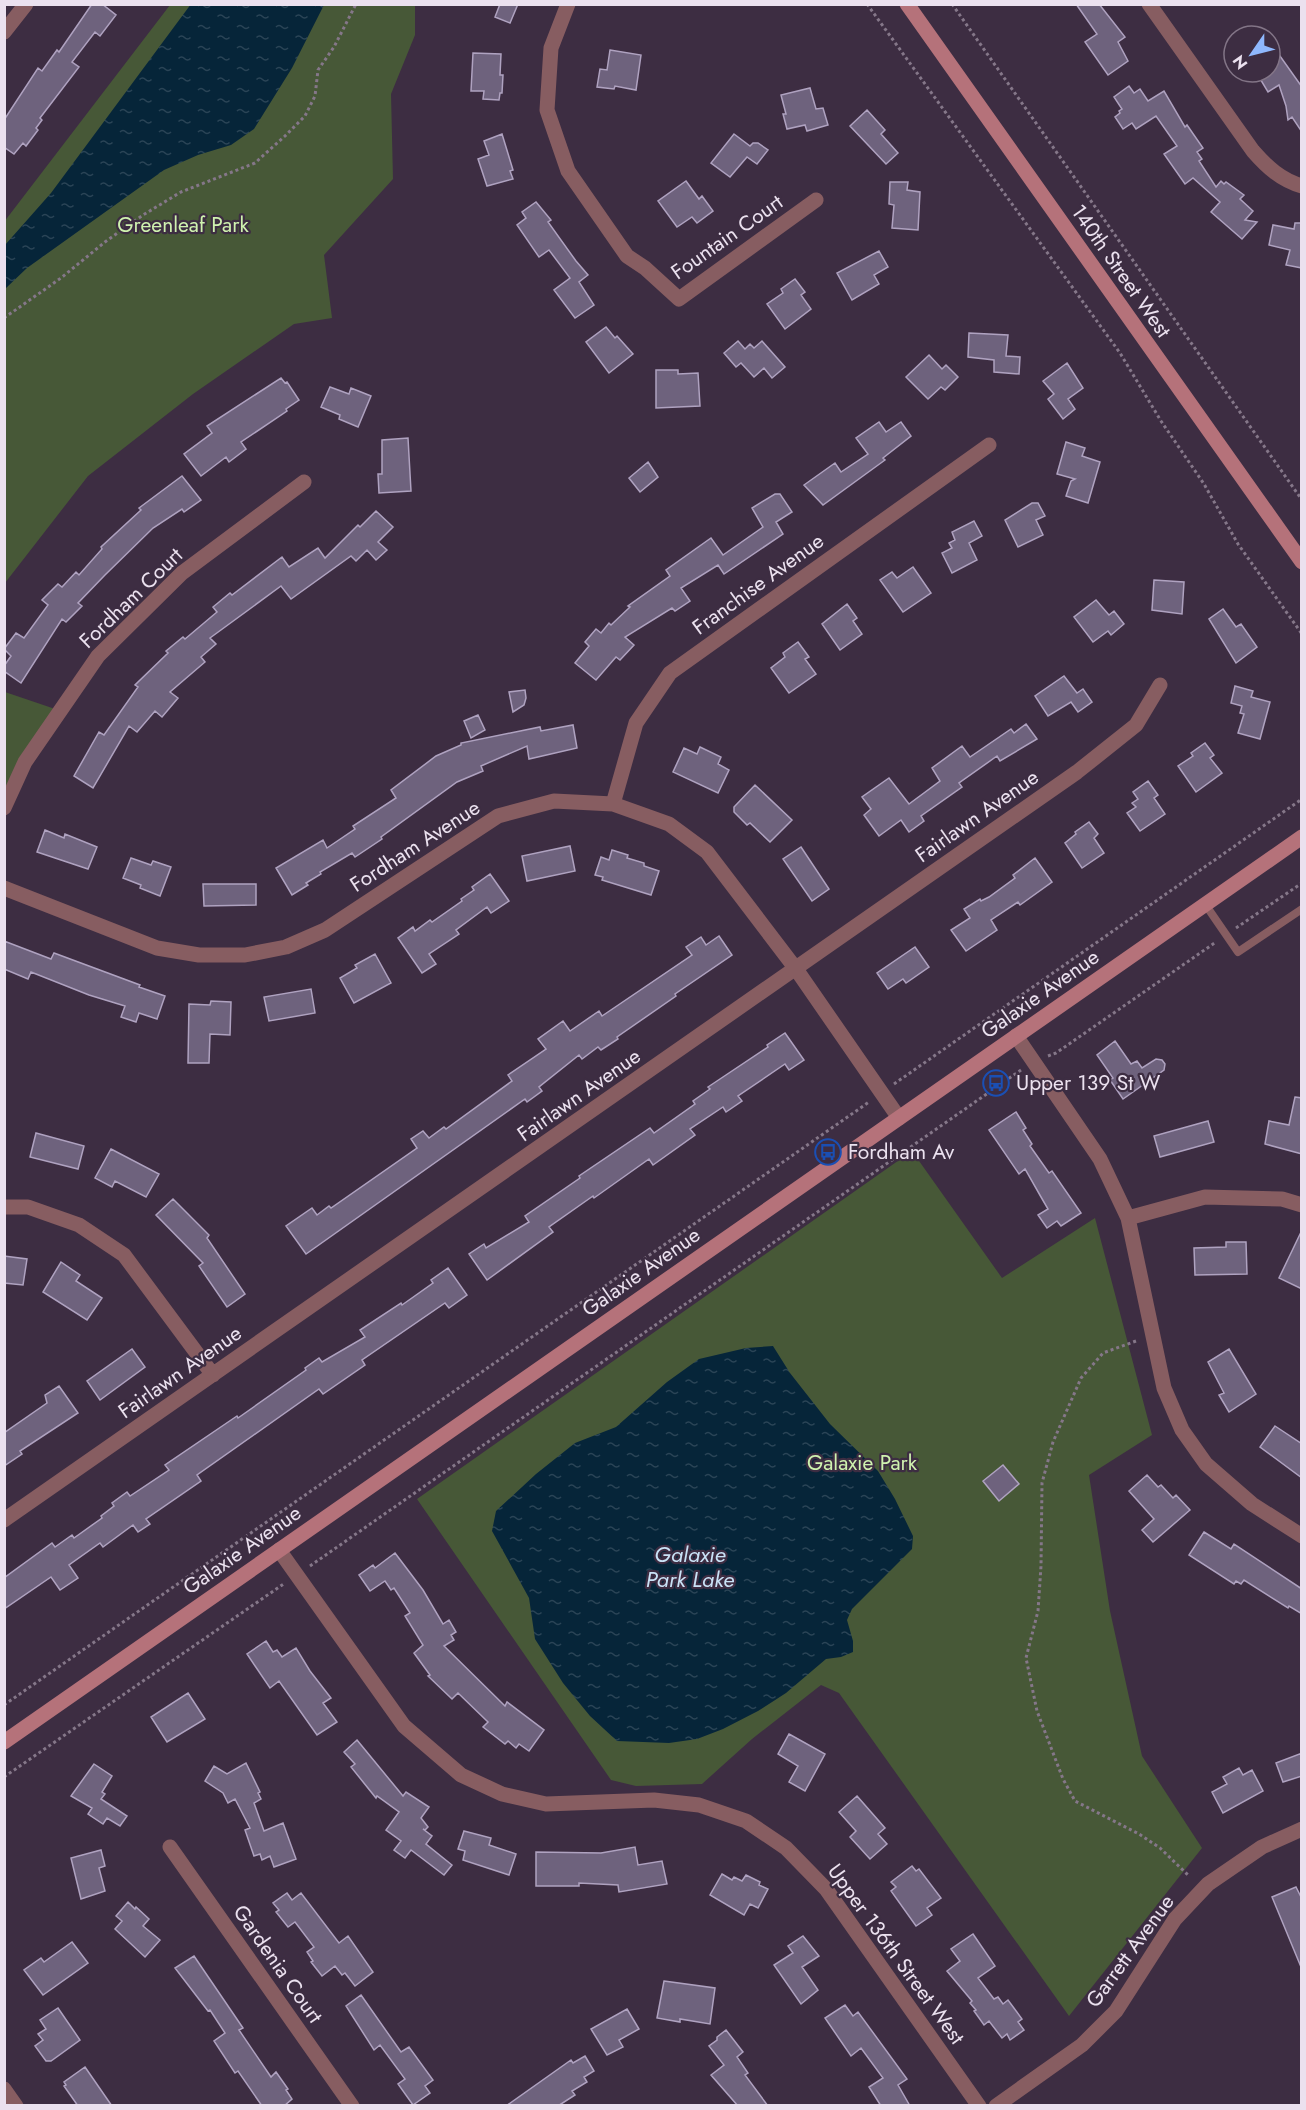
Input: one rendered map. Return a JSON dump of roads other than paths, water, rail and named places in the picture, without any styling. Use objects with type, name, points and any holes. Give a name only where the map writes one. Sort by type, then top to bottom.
[{"type":"street","points":[[4,32],[26,4]]},
{"type":"street","name":"Fountain Court","points":[[568,4],[551,48],[547,110],[568,171],[627,256],[645,268],[680,299],[816,200]]},
{"type":"street","name":"140th Street West","points":[[907,4],[1302,562]]},
{"type":"street","points":[[1149,4],[1258,157],[1273,172],[1302,186]]},
{"type":"street","name":"Franchise Avenue","points":[[614,804],[636,723],[670,674],[989,445]]},
{"type":"street","name":"Fordham Court","points":[[4,808],[25,762],[98,656],[182,573],[304,482]]},
{"type":"street","name":"Fairlawn Avenue","points":[[4,1520],[1077,772],[1136,725],[1160,685]]},
{"type":"street","name":"Fordham Avenue","points":[[4,888],[157,948],[199,955],[245,955],[286,947],[325,930],[498,816],[554,801],[614,804],[669,824],[707,852],[796,969],[899,1118]]},
{"type":"street","name":"Galaxie Avenue","points":[[4,1742],[1302,837]]},
{"type":"street","points":[[1016,1036],[1100,1159],[1128,1218],[1164,1388],[1182,1430],[1206,1464],[1252,1504],[1302,1536]]},
{"type":"street","points":[[1128,1218],[1205,1197],[1282,1199],[1302,1205]]},
{"type":"street","points":[[4,1207],[28,1207],[79,1225],[124,1255],[213,1375]]},
{"type":"street","name":"Upper 136th Street West","points":[[279,1550],[404,1726],[461,1775],[502,1794],[546,1804],[654,1800],[699,1805],[746,1821],[786,1848],[826,1889],[979,2106]]},
{"type":"street","name":"Garrett Avenue","points":[[996,2106],[1082,2045],[1116,2011],[1175,1919],[1208,1884],[1262,1847],[1302,1829]]},
{"type":"street","name":"Gardenia Court","points":[[170,1847],[352,2106]]},
{"type":"street","points":[[4,2089],[16,2106]]},
{"type":"lane","points":[[1205,904],[1238,952],[1302,909]]},
{"type":"water","points":[[191,4],[324,5],[292,68],[254,129],[231,145],[198,155],[164,170],[27,268],[5,289],[5,245],[51,193]]},
{"type":"water","name":"Galaxie Park Lake","points":[[773,1346],[790,1373],[830,1424],[878,1471],[913,1536],[912,1549],[852,1609],[847,1620],[853,1641],[853,1652],[841,1657],[826,1659],[786,1693],[758,1711],[697,1739],[669,1743],[617,1741],[590,1716],[563,1683],[535,1639],[529,1598],[492,1531],[496,1511],[536,1474],[575,1443],[616,1427],[667,1382],[699,1359],[746,1348]]},
{"type":"place","name":"Upper 139 St W","points":[[996,1083]]},
{"type":"place","name":"Fordham Av","points":[[828,1152]]},
{"type":"park label","name":"Greenleaf Park","points":[[183,225]]},
{"type":"park label","name":"Galaxie Park","points":[[862,1463]]}]
